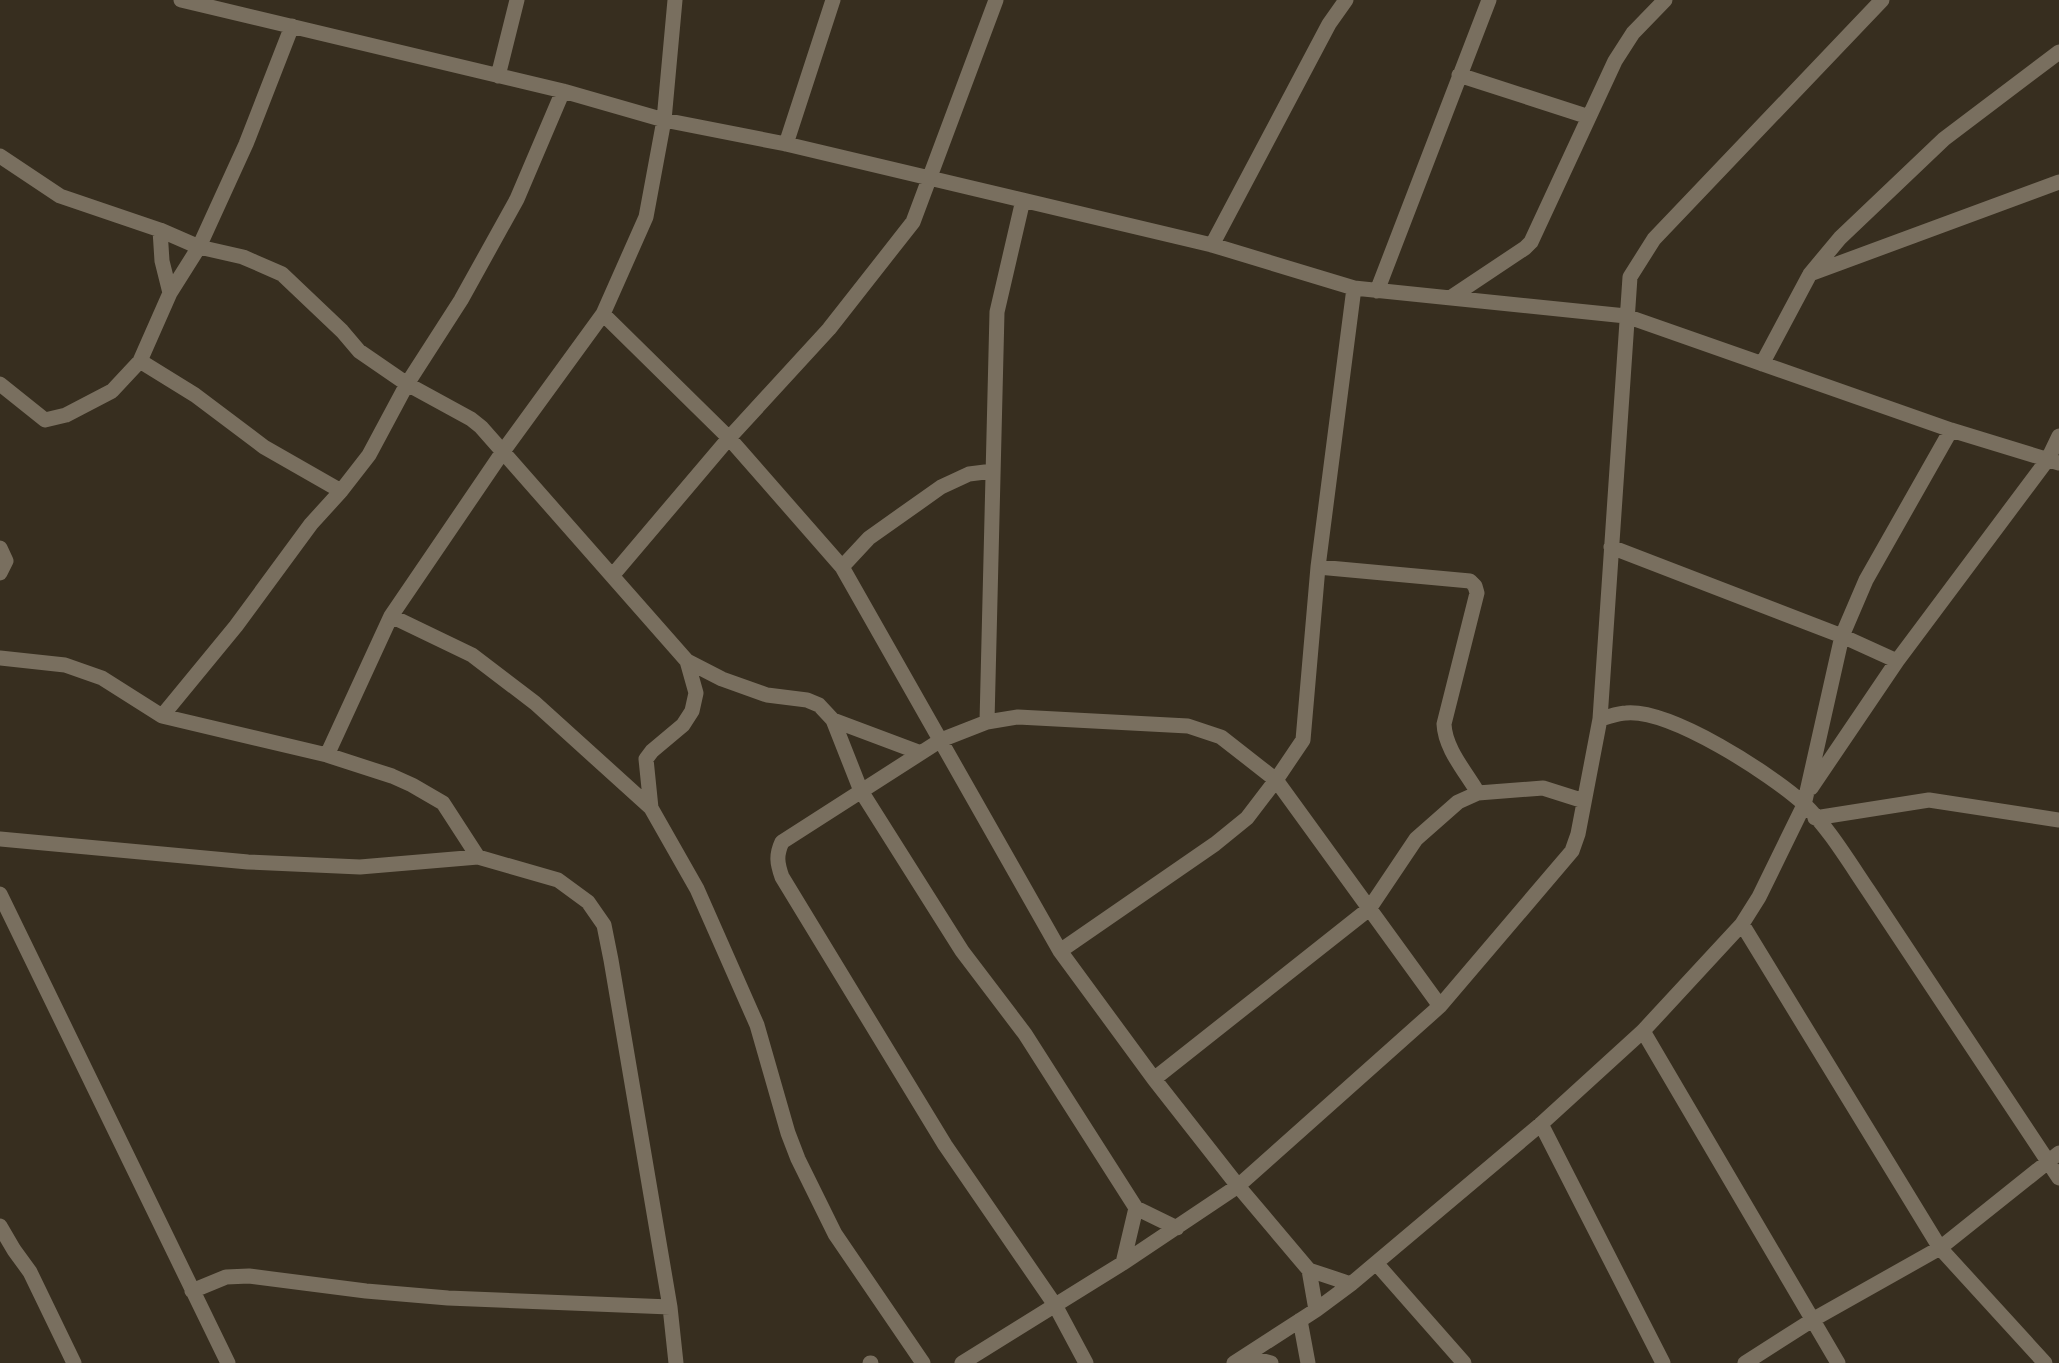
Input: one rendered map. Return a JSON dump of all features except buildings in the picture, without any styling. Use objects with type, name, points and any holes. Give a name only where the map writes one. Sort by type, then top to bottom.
[{"type":"street","points":[[181,0],[563,91],[664,120],[786,144],[1212,245],[1354,288],[1626,316],[1951,430],[2054,461]]},
{"type":"street","points":[[498,76],[517,0]]},
{"type":"street","points":[[327,754],[391,616],[504,450],[603,314],[646,217],[664,120],[674,0]]},
{"type":"street","points":[[786,144],[833,0]]},
{"type":"street","points":[[612,576],[729,438],[829,329],[913,222],[996,0]]},
{"type":"street","points":[[1212,245],[1329,24],[1346,0]]},
{"type":"street","points":[[1377,291],[1489,0]]},
{"type":"street","points":[[1450,298],[1525,248],[1531,242],[1615,61],[1628,40],[1665,0]]},
{"type":"street","points":[[962,1363],[1123,1263],[1238,1186],[1440,1006],[1572,851],[1578,834],[1600,719],[1630,277],[1654,240],[1882,0]]},
{"type":"street","points":[[0,384],[45,420],[66,415],[112,391],[140,361],[170,293],[199,247],[246,144],[292,26]]},
{"type":"street","points":[[1762,364],[1810,274],[1840,238],[1944,139],[2059,52]]},
{"type":"street","points":[[1459,75],[1589,118]]},
{"type":"street","points":[[162,716],[236,626],[311,524],[341,492],[369,455],[407,384],[461,300],[517,199],[563,91]]},
{"type":"street","points":[[0,156],[60,196],[160,230],[199,247],[244,257],[282,274],[342,331],[359,352],[407,384],[471,419],[504,450],[687,661],[722,679],[767,695],[808,700],[819,705],[832,720],[862,791],[962,951],[1025,1034],[1136,1208],[1177,1228]]},
{"type":"street","points":[[1810,274],[2059,182]]},
{"type":"street","points":[[987,722],[997,312],[1023,200]]},
{"type":"street","points":[[160,230],[162,260],[170,293]]},
{"type":"street","points":[[1060,951],[1215,844],[1247,818],[1276,780],[1305,733],[1318,567],[1354,288]]},
{"type":"street","points":[[603,314],[729,438],[842,567],[1060,951],[1154,1079],[1238,1186],[1309,1270],[1316,1310]]},
{"type":"street","points":[[140,361],[195,395],[264,447],[341,492]]},
{"type":"street","points":[[1805,800],[1842,636],[1866,580],[1951,430]]},
{"type":"street","points":[[1240,1359],[1316,1310],[1351,1284],[1541,1124],[1643,1030],[1742,924],[1759,898],[1805,800],[1897,660],[2054,461],[2059,436]]},
{"type":"street","points":[[842,567],[869,538],[941,487],[969,474],[993,471]]},
{"type":"street","points":[[1611,547],[1842,636],[1897,660]]},
{"type":"street","points":[[0,548],[6,561],[0,573]]},
{"type":"street","points":[[1318,567],[1470,581],[1475,586],[1477,593],[1444,724],[1444,735],[1478,793]]},
{"type":"street","points":[[391,616],[472,655],[535,703],[651,808],[697,889],[757,1025],[788,1133],[798,1159],[835,1234],[923,1363]]},
{"type":"street","points":[[0,658],[65,665],[102,678],[162,716],[327,754],[392,776],[443,803],[478,857]]},
{"type":"street","points":[[651,808],[646,759],[652,751],[683,725],[692,711],[696,693],[687,661]]},
{"type":"street","points":[[1600,719],[1627,713],[1648,715],[1671,721],[1759,769],[1805,800],[1815,818],[1868,890],[2059,1178]]},
{"type":"street","points":[[1086,1363],[1055,1306],[945,1145],[782,877],[777,853],[782,842],[941,740],[987,722],[1018,717],[1188,726],[1206,730],[1221,737],[1276,780],[1440,1006]]},
{"type":"street","points":[[832,720],[921,753]]},
{"type":"street","points":[[1154,1079],[1369,909],[1416,839],[1458,802],[1478,793],[1543,788],[1584,801]]},
{"type":"street","points":[[1815,818],[1928,800],[2059,820]]},
{"type":"street","points":[[0,840],[248,862],[360,867],[478,857],[558,880],[588,902],[604,925],[670,1307],[676,1363]]},
{"type":"street","points":[[0,894],[228,1363]]},
{"type":"street","points":[[1742,924],[1940,1248],[2045,1363]]},
{"type":"street","points":[[1643,1030],[1814,1319],[1838,1363]]},
{"type":"street","points":[[1541,1124],[1662,1363]]},
{"type":"street","points":[[1746,1363],[1814,1319],[1940,1248],[2059,1153]]},
{"type":"street","points":[[1123,1263],[1136,1208]]},
{"type":"street","points":[[0,1226],[30,1272],[74,1363]]},
{"type":"street","points":[[1376,1263],[1464,1363]]},
{"type":"street","points":[[1309,1270],[1351,1284]]},
{"type":"street","points":[[192,1291],[226,1277],[249,1276],[366,1291],[448,1298],[670,1307]]},
{"type":"street","points":[[1300,1320],[1308,1363]]},
{"type":"street","points":[[1240,1359],[1271,1363]]}]
